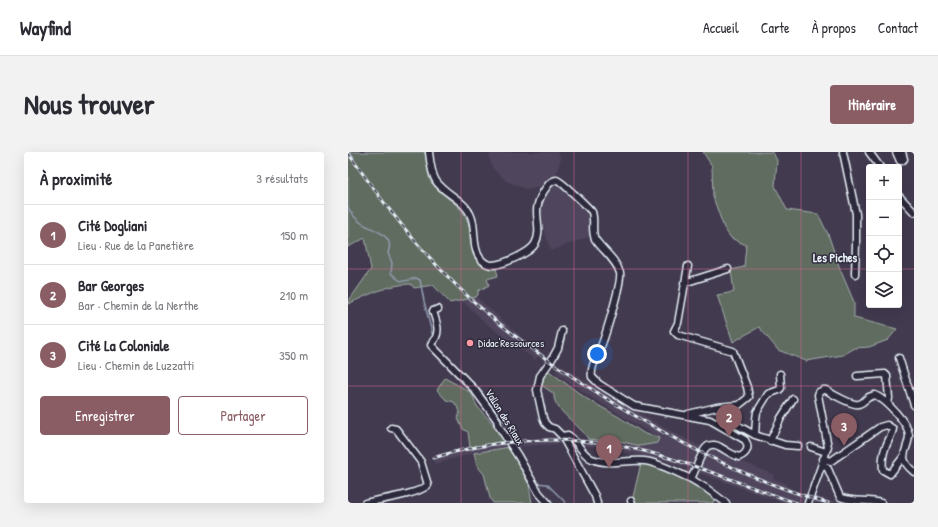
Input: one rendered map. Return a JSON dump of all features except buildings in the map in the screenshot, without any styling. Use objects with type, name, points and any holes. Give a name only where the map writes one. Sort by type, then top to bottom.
[{"type":"street","points":[[429,152],[431,169],[437,183],[459,201],[468,212],[473,221],[477,254],[481,260],[488,264],[499,264],[531,250],[539,232],[537,212],[539,203],[547,186],[553,181],[557,180],[561,182],[590,209],[593,217],[595,238],[617,266],[621,278],[601,347],[593,366],[592,377],[599,384],[634,406],[685,415],[716,423],[745,440],[748,444],[747,451],[739,458],[720,447],[713,445],[708,446],[704,451],[691,479]]},
{"type":"street","points":[[843,152],[856,214],[855,274]]},
{"type":"street","points":[[869,152],[878,164]]},
{"type":"street","points":[[896,152],[900,161],[904,159],[902,152]]},
{"type":"street","points":[[902,199],[914,212]]},
{"type":"street","points":[[685,415],[717,407],[740,405],[749,397],[747,387],[733,351],[678,335],[674,331],[678,323],[688,266]]},
{"type":"street","points":[[684,283],[728,269]]},
{"type":"street","name":"Vallon des Riaux","points":[[438,309],[433,311],[437,326],[437,333],[436,338],[431,345],[468,381],[479,395],[497,420],[498,425],[539,493],[548,503]]},
{"type":"street","points":[[562,331],[558,348],[552,360],[540,376],[537,390],[545,423],[549,427],[555,429],[562,436],[595,496],[597,503]]},
{"type":"street","points":[[899,358],[914,405]]},
{"type":"street","points":[[755,435],[757,412],[768,394],[781,388],[780,374]]},
{"type":"street","points":[[857,376],[885,374],[887,376],[889,398],[888,404]]},
{"type":"street","points":[[808,503],[826,452],[828,447],[819,404],[819,392],[826,390],[855,405],[861,404],[867,396],[875,395],[888,404],[904,423],[909,433],[904,456],[890,474],[883,470],[882,465],[886,446],[893,429],[887,425],[880,427],[831,462],[823,461]]},
{"type":"street","points":[[770,441],[792,399]]},
{"type":"street","points":[[716,423],[728,420],[755,435],[770,441],[798,446]]},
{"type":"street","points":[[365,503],[412,493],[423,489],[428,485],[420,462],[396,429],[391,428]]},
{"type":"street","points":[[562,436],[568,435],[573,437],[580,448],[592,458],[610,462],[646,461],[691,479],[726,503]]},
{"type":"street","points":[[811,447],[826,452]]},
{"type":"street","points":[[904,456],[907,465],[914,472]]},
{"type":"street","points":[[823,461],[840,497],[857,501],[871,500],[881,503]]},
{"type":"shaded area","points":[[491,152],[558,152],[561,159],[556,174],[542,186],[528,190],[506,181],[493,169],[489,158]]},
{"type":"shaded area","points":[[554,185],[559,185],[583,206],[590,216],[591,236],[551,251],[544,231],[541,206],[549,188]]},
{"type":"shaded area","points":[[452,275],[528,343],[542,353],[535,360],[488,325],[444,284]]},
{"type":"shaded area","points":[[560,365],[665,428],[703,448],[710,447],[772,474],[774,476],[773,479],[785,483],[790,489],[840,503],[783,503],[666,461],[599,447],[558,444],[510,447],[474,453],[435,464],[432,455],[510,440],[558,437],[618,441],[640,446],[657,443],[659,438],[589,396],[555,372]]},
{"type":"green space","points":[[348,152],[425,152],[431,182],[440,192],[462,210],[468,222],[471,247],[474,257],[483,266],[496,268],[498,276],[487,279],[489,285],[478,291],[478,295],[476,297],[450,303],[433,285],[414,288],[411,284],[403,284],[387,288],[348,304],[371,269],[365,238],[348,247]]},
{"type":"green space","points":[[703,152],[772,152],[777,160],[775,186],[787,210],[818,214],[828,234],[840,269],[854,302],[854,318],[897,329],[888,340],[869,347],[855,348],[843,355],[806,361],[778,350],[759,327],[733,342],[717,295],[734,292],[731,270],[744,267],[746,245],[731,238],[724,228],[713,197],[712,166]]},
{"type":"green space","points":[[549,371],[587,399],[645,434],[659,438],[657,443],[640,446],[619,441],[588,439],[557,406],[554,394],[540,384],[546,372]]},
{"type":"green space","points":[[445,378],[470,392],[477,406],[496,427],[504,441],[470,447],[468,432],[463,429],[458,419],[460,411],[454,402],[446,400],[437,390]]},
{"type":"green space","points":[[510,447],[529,485],[532,503],[493,503],[490,498],[484,474],[478,467],[474,453]]},
{"type":"green space","points":[[641,463],[670,472],[689,481],[714,497],[713,503],[634,503],[633,497]]},
{"type":"waterway","points":[[349,152],[354,158],[353,160]]},
{"type":"waterway","points":[[348,207],[360,222],[381,233],[388,241],[390,246],[388,253],[392,263],[391,273],[402,281],[416,278],[420,280],[433,337]]},
{"type":"waterway","points":[[476,385],[513,432],[516,446],[525,461]]},
{"type":"waterway","points":[[535,483],[547,484],[566,503]]},
{"type":"railway","points":[[348,153],[399,222],[426,254],[474,302],[512,334],[593,390],[691,447],[744,473],[799,494],[828,503]]},
{"type":"railway","points":[[433,458],[492,444],[521,441],[581,441],[610,444],[669,458],[797,503]]},
{"type":"place","name":"Didac'Ressources","points":[[470,343]]},
{"type":"place","name":"Bar Georges","points":[[729,437]]},
{"type":"place","name":"Cité La Coloniale","points":[[844,446]]},
{"type":"place","name":"Cité Dogliani","points":[[609,468]]},
{"type":"district","name":"Les Piches","points":[[835,258]]}]
